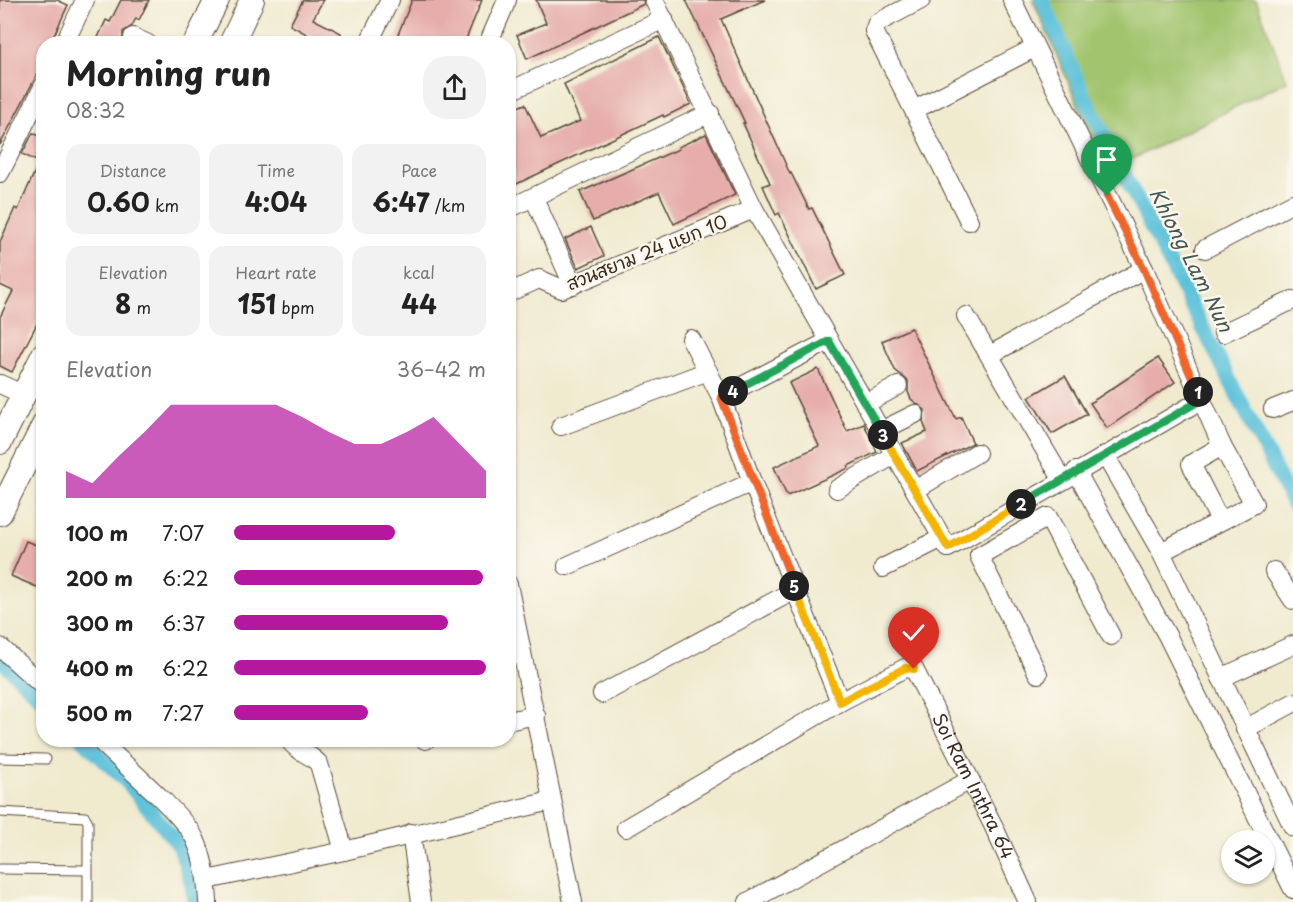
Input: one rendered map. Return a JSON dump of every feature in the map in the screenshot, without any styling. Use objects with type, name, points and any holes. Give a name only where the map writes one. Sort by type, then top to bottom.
[{"type":"street","points":[[68,36],[85,0]]},
{"type":"street","points":[[199,36],[217,0]]},
{"type":"street","points":[[235,36],[252,0]]},
{"type":"street","points":[[372,36],[390,0]]},
{"type":"street","points":[[491,36],[507,0]]},
{"type":"street","points":[[654,0],[754,209],[946,546],[952,548],[1069,475],[1201,400]]},
{"type":"street","points":[[921,0],[874,27],[969,221]]},
{"type":"street","points":[[1012,0],[1144,269],[1222,446],[1254,504],[1161,552]]},
{"type":"street","points":[[516,88],[664,19]]},
{"type":"street","points":[[914,110],[1034,48]]},
{"type":"street","points":[[0,173],[36,101]]},
{"type":"street","points":[[516,206],[710,114]]},
{"type":"street","points":[[534,198],[573,285]]},
{"type":"street","points":[[1205,249],[1293,203]]},
{"type":"street","name":"สวนสยาม 24 แยก 10","points":[[516,289],[539,279],[561,289],[573,285],[754,209]]},
{"type":"street","points":[[990,356],[1144,269]]},
{"type":"street","points":[[1223,333],[1293,300]]},
{"type":"street","points":[[966,316],[1069,475],[1168,637],[1293,889]]},
{"type":"street","points":[[626,828],[840,702],[752,482],[721,397],[692,339]]},
{"type":"street","points":[[721,397],[829,341]]},
{"type":"street","points":[[1,440],[36,370]]},
{"type":"street","points":[[561,426],[708,371]]},
{"type":"street","points":[[0,384],[24,395]]},
{"type":"street","points":[[865,404],[898,386]]},
{"type":"street","points":[[1273,409],[1293,401]]},
{"type":"street","points":[[880,431],[915,414]]},
{"type":"street","points":[[0,513],[36,441]]},
{"type":"street","points":[[1220,521],[1191,464],[1222,446]]},
{"type":"street","points":[[915,490],[977,453]]},
{"type":"street","points":[[837,489],[894,455]]},
{"type":"street","points":[[1105,455],[1161,552],[1293,827]]},
{"type":"street","points":[[567,566],[752,482]]},
{"type":"street","points":[[1033,497],[1048,517],[1111,636]]},
{"type":"street","points":[[1038,674],[979,556],[1048,517]]},
{"type":"street","points":[[883,568],[942,538]]},
{"type":"street","points":[[1274,571],[1293,600]]},
{"type":"street","points":[[602,694],[795,590]]},
{"type":"street","points":[[516,640],[536,715],[551,801],[573,902]]},
{"type":"street","points":[[1221,678],[1293,645]]},
{"type":"street","points":[[0,647],[36,680]]},
{"type":"street","name":"Soi Ram Inthra 64","points":[[840,702],[905,668],[914,669],[1028,902]]},
{"type":"street","points":[[1245,729],[1293,703]]},
{"type":"street","points":[[516,719],[536,715]]},
{"type":"street","points":[[106,747],[195,838],[207,880],[208,902]]},
{"type":"street","points":[[295,747],[299,752],[314,758],[319,764],[344,851]]},
{"type":"street","points":[[748,902],[970,780]]},
{"type":"street","points":[[207,880],[344,851],[551,801]]},
{"type":"street","points":[[411,833],[421,902]]},
{"type":"lane","points":[[0,758],[46,759]]},
{"type":"lane","points":[[0,812],[85,818],[88,822],[88,902]]},
{"type":"lane","points":[[0,869],[87,870]]},
{"type":"green space","points":[[1033,0],[1256,0],[1287,81],[1107,172]]},
{"type":"building","points":[[0,0],[57,0],[68,5],[54,36],[36,36],[36,75],[0,145]]},
{"type":"building","points":[[121,0],[149,0],[139,20],[136,18],[132,26],[123,32],[123,36],[99,36],[106,20],[110,22]]},
{"type":"building","points":[[303,0],[323,0],[313,19],[341,33],[340,36],[310,36],[290,25]]},
{"type":"building","points":[[412,0],[482,0],[467,36],[397,36]]},
{"type":"building","points":[[536,0],[643,0],[644,4],[527,59],[517,35],[546,23]]},
{"type":"building","points":[[686,0],[765,0],[721,19],[790,174],[809,209],[812,208],[845,275],[816,289],[779,213],[776,215],[763,186],[770,183],[743,123],[745,123]]},
{"type":"building","points":[[659,37],[691,104],[516,184],[516,108],[525,104],[541,138],[580,121],[564,84]]},
{"type":"building","points":[[33,133],[36,134],[36,161],[22,154]]},
{"type":"building","points":[[706,134],[735,195],[674,224],[659,192],[593,221],[580,192],[679,149],[678,147]]},
{"type":"building","points":[[36,169],[36,326],[12,372],[0,366],[0,317],[13,291],[0,285],[0,242],[15,208],[18,210]]},
{"type":"building","points":[[591,227],[604,256],[578,268],[565,239]]},
{"type":"building","points":[[911,328],[956,419],[961,417],[973,443],[917,471],[902,443],[927,432],[923,422],[925,410],[911,399],[908,392],[908,381],[895,370],[882,341]]},
{"type":"building","points":[[1158,358],[1175,382],[1107,428],[1090,403]]},
{"type":"building","points":[[818,369],[847,431],[864,424],[877,452],[848,466],[849,468],[787,496],[774,467],[819,446],[789,383]]},
{"type":"building","points":[[1065,376],[1087,414],[1052,434],[1029,397]]},
{"type":"building","points":[[26,541],[36,545],[36,587],[11,576]]},
{"type":"waterway","name":"Khlong Lam Nun","points":[[1042,0],[1085,98],[1293,504]]},
{"type":"waterway","points":[[0,659],[36,693]]},
{"type":"waterway","points":[[90,747],[127,782],[180,847],[192,885],[194,902]]},
{"type":"route","points":[[914,669],[905,668],[840,702],[752,482],[721,397],[829,341],[946,546],[952,548],[1062,479],[1201,400],[1144,269],[1107,196]]}]
